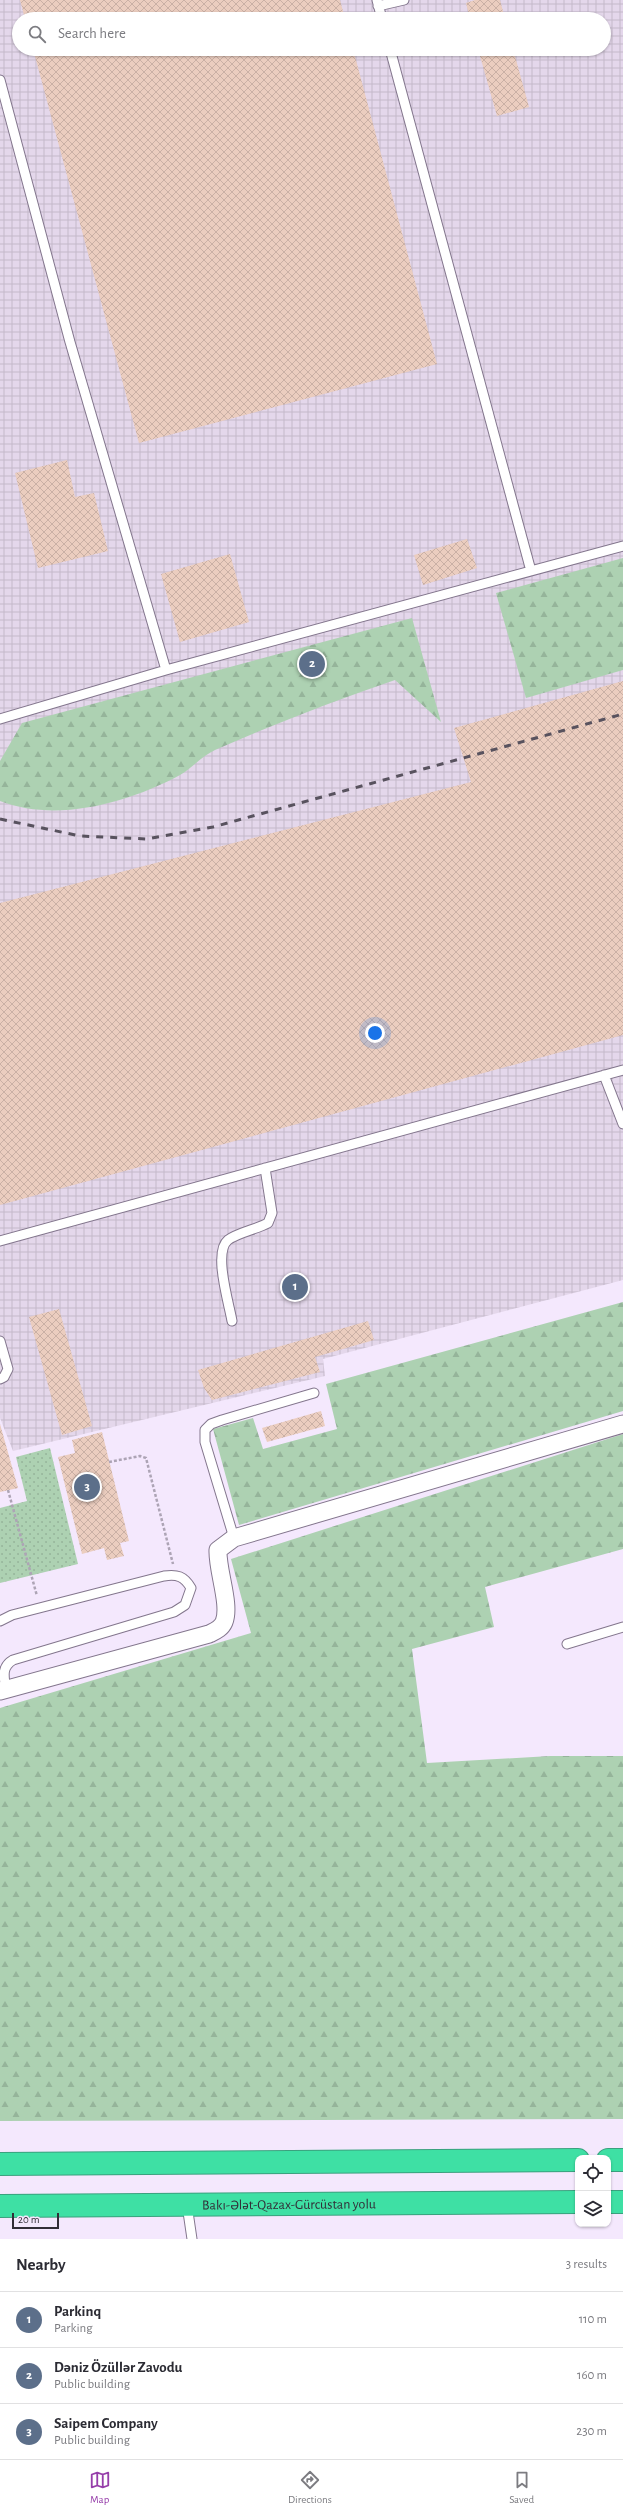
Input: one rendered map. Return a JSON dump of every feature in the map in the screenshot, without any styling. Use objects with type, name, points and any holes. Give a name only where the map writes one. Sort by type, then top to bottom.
[{"type":"highway","points":[[0,2164],[575,2160]]},
{"type":"highway","points":[[611,2160],[623,2160]]},
{"type":"highway","name":"Bakı-Ələt-Qazax-Gürcüstan yolu","points":[[0,2206],[575,2202]]},
{"type":"highway","points":[[611,2202],[623,2202]]},
{"type":"street","points":[[3,1690],[209,1634],[219,1629],[224,1622],[225,1606],[217,1561],[218,1550],[234,1538],[623,1424]]},
{"type":"lane","points":[[377,3],[404,0]]},
{"type":"lane","points":[[392,56],[531,571]]},
{"type":"lane","points":[[0,80],[70,342],[166,670]]},
{"type":"lane","points":[[0,719],[166,670],[623,546]]},
{"type":"lane","points":[[0,1241],[623,1070]]},
{"type":"lane","points":[[604,1075],[623,1124]]},
{"type":"lane","points":[[232,1321],[221,1263],[224,1246],[229,1240],[268,1223],[272,1213],[265,1168]]},
{"type":"lane","points":[[0,1341],[8,1369],[4,1377],[0,1379]]},
{"type":"lane","points":[[234,1538],[205,1442],[206,1430],[211,1424],[222,1420],[314,1393]]},
{"type":"lane","points":[[0,1621],[40,1608],[176,1574],[186,1579],[191,1588],[185,1605],[174,1612],[14,1660],[7,1664],[3,1674],[3,1690]]},
{"type":"lane","points":[[567,1644],[623,1627]]},
{"type":"lane","points":[[187,2205],[192,2239]]},
{"type":"path","points":[[109,1462],[140,1456],[146,1458],[176,1574]]},
{"type":"path","points":[[8,1490],[40,1608]]},
{"type":"shaded area","points":[[0,0],[623,0],[623,1280],[323,1359],[325,1376],[13,1451],[0,1418]]},
{"type":"green space","points":[[623,558],[623,670],[526,698],[496,593]]},
{"type":"green space","points":[[412,618],[441,722],[395,680],[304,713],[215,750],[180,775],[138,794],[92,807],[68,810],[45,810],[22,807],[0,801],[0,761],[22,723]]},
{"type":"green space","points":[[623,1302],[623,1411],[239,1525],[213,1429],[253,1418],[263,1449],[337,1429],[326,1384]]},
{"type":"green space","points":[[623,1434],[623,1549],[485,1587],[494,1627],[412,1649],[427,1763],[550,1756],[623,1756],[623,2119],[0,2121],[0,1708],[251,1633],[231,1559]]},
{"type":"green space","points":[[50,1448],[78,1564],[0,1583],[0,1508],[27,1501],[16,1457]]},
{"type":"building","points":[[20,0],[340,0],[343,12],[23,12]]},
{"type":"building","points":[[475,0],[500,0],[503,12],[468,12],[466,3]]},
{"type":"building","points":[[35,56],[355,56],[437,364],[139,443]]},
{"type":"building","points":[[480,56],[515,56],[529,107],[497,116]]},
{"type":"building","points":[[67,460],[75,497],[94,493],[108,551],[38,568],[15,473]]},
{"type":"building","points":[[467,539],[477,568],[423,585],[414,555]]},
{"type":"building","points":[[230,554],[249,622],[180,642],[161,574]]},
{"type":"building","points":[[623,681],[623,1035],[0,1205],[0,903],[471,782],[454,728]]},
{"type":"building","points":[[59,1309],[92,1426],[62,1435],[29,1317]]},
{"type":"building","points":[[368,1321],[374,1340],[315,1357],[320,1372],[212,1400],[204,1388],[198,1370]]},
{"type":"building","points":[[321,1411],[325,1426],[267,1442],[262,1428]]},
{"type":"building","points":[[0,1424],[18,1488],[0,1492]]},
{"type":"building","points":[[102,1432],[129,1541],[120,1543],[124,1556],[107,1560],[104,1548],[82,1554],[58,1457],[75,1453],[72,1440]]},
{"type":"railway","points":[[0,819],[80,836],[147,839],[213,827],[623,714]]},
{"type":"place","name":"Dəniz Özüllər Zavodu","points":[[312,664]]},
{"type":"place","name":"Parkinq","points":[[295,1287]]},
{"type":"place","name":"Saipem Company","points":[[87,1487]]}]
